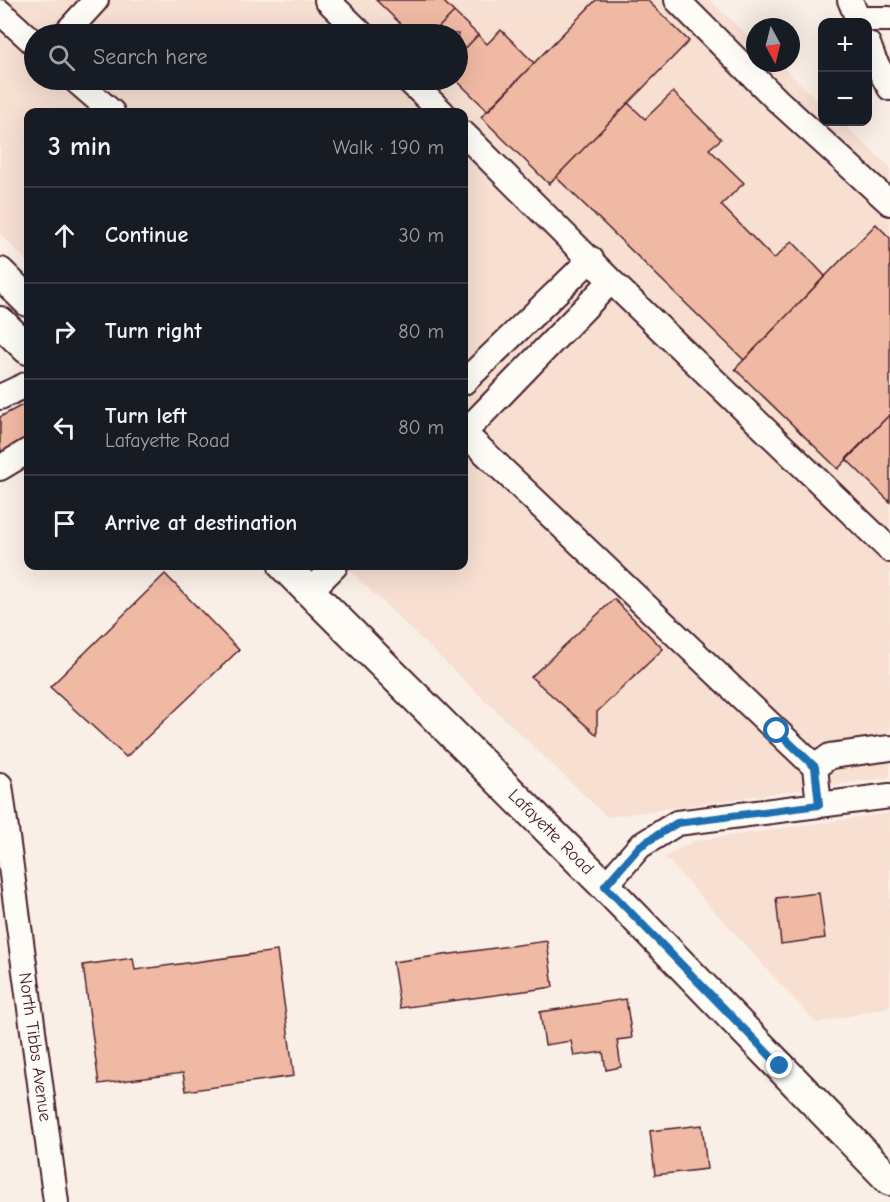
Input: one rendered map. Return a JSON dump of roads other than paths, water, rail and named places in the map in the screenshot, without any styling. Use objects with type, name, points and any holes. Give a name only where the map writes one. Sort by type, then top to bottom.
[{"type":"main road","points":[[0,273],[24,297]]},
{"type":"main road","points":[[2,326],[24,345]]},
{"type":"main road","name":"Lafayette Road","points":[[288,570],[605,886],[890,1180]]},
{"type":"street","points":[[74,24],[96,0]]},
{"type":"street","points":[[327,0],[352,24]]},
{"type":"street","points":[[677,0],[777,100],[890,203]]},
{"type":"street","points":[[0,12],[24,34]]},
{"type":"street","points":[[855,14],[890,19]]},
{"type":"street","points":[[872,55],[890,88]]},
{"type":"street","points":[[87,90],[107,108]]},
{"type":"street","points":[[419,90],[438,108]]},
{"type":"street","points":[[468,138],[591,259],[610,281],[890,550]]},
{"type":"street","points":[[468,378],[591,259]]},
{"type":"street","points":[[468,429],[610,281]]},
{"type":"street","points":[[0,397],[24,386]]},
{"type":"street","points":[[468,437],[815,767],[819,805]]},
{"type":"street","points":[[0,468],[24,453]]},
{"type":"street","points":[[310,591],[331,570]]},
{"type":"street","points":[[815,767],[830,756],[890,748]]},
{"type":"street","name":"North Tibbs Avenue","points":[[0,785],[56,1202]]},
{"type":"street","points":[[605,886],[640,846],[677,823],[890,796]]}]
